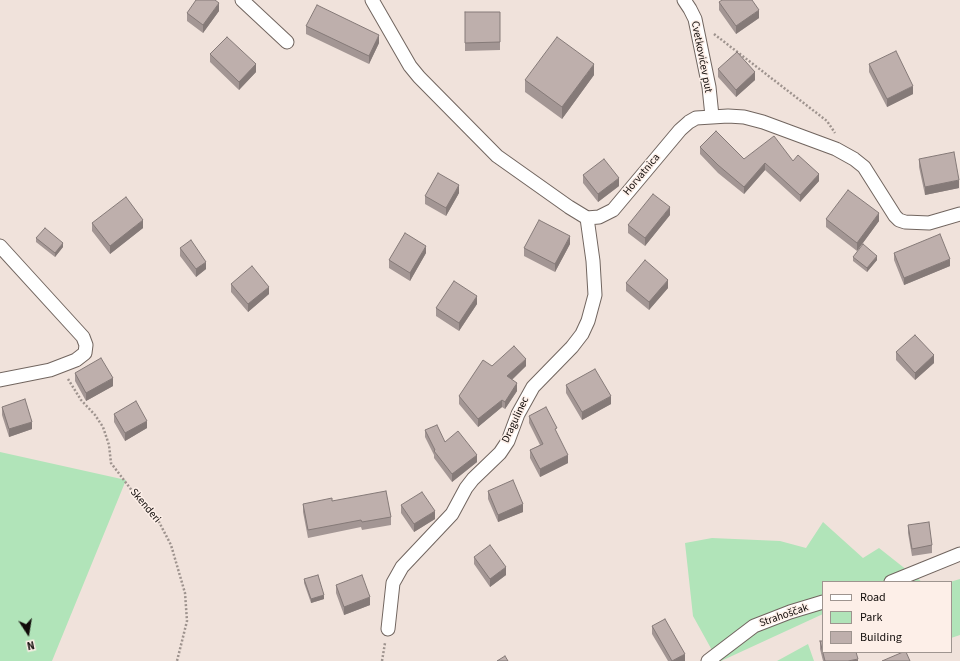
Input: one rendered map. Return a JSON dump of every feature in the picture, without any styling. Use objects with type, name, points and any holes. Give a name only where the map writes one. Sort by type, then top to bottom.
[{"type":"street","points":[[242,0],[287,42]]},
{"type":"street","points":[[372,0],[410,66],[419,77],[497,156],[587,218]]},
{"type":"street","name":"Cvetkovićev put","points":[[684,0],[695,19],[709,87],[712,116]]},
{"type":"street","name":"Horvatnica","points":[[587,218],[599,217],[613,210],[689,122],[696,118],[712,116],[744,117],[763,122],[836,149],[854,159],[864,167],[899,220],[905,222],[929,223],[960,214]]},
{"type":"street","name":"Dragulinec","points":[[388,629],[393,583],[402,567],[452,514],[466,488],[473,479],[500,453],[508,441],[518,414],[532,387],[572,347],[582,334],[588,321],[595,295],[593,261],[587,218]]},
{"type":"street","points":[[0,246],[83,337],[86,345],[85,353],[76,360],[50,370],[0,380]]},
{"type":"street","points":[[893,581],[960,554]]},
{"type":"street","name":"Strahoščak","points":[[708,661],[754,626],[790,612],[822,602]]},
{"type":"path","points":[[695,19],[827,121],[836,134]]},
{"type":"path","name":"Skenderi","points":[[61,365],[81,400],[95,415],[103,427],[109,445],[111,463],[133,492],[158,520],[171,545],[186,600],[187,621],[177,661]]},
{"type":"green space","points":[[0,452],[126,480],[52,661],[0,661]]},
{"type":"green space","points":[[823,522],[863,558],[879,548],[921,581],[822,581],[822,614],[721,661],[718,661],[693,616],[685,543],[712,538],[780,541],[806,548]]},
{"type":"green space","points":[[960,579],[960,635],[952,638],[952,581]]},
{"type":"green space","points":[[808,644],[814,661],[777,661]]},
{"type":"building","points":[[196,0],[215,0],[219,3],[203,25],[187,13]]},
{"type":"building","points":[[722,0],[752,0],[759,10],[736,26],[719,2]]},
{"type":"building","points":[[317,5],[379,35],[369,56],[306,26]]},
{"type":"building","points":[[465,12],[500,12],[500,42],[465,43]]},
{"type":"building","points":[[227,37],[256,64],[239,82],[210,54]]},
{"type":"building","points":[[557,37],[594,64],[562,107],[525,80]]},
{"type":"building","points":[[896,51],[913,86],[887,99],[869,64]]},
{"type":"building","points":[[737,52],[755,72],[736,90],[718,69]]},
{"type":"building","points":[[716,131],[744,159],[774,136],[793,161],[798,155],[819,174],[800,195],[765,163],[744,187],[718,165],[700,147]]},
{"type":"building","points":[[954,152],[959,180],[925,187],[919,159]]},
{"type":"building","points":[[604,159],[619,178],[598,194],[583,175]]},
{"type":"building","points":[[438,173],[459,185],[446,208],[425,196]]},
{"type":"building","points":[[848,190],[879,213],[857,243],[826,219]]},
{"type":"building","points":[[653,194],[670,207],[645,238],[628,225]]},
{"type":"building","points":[[126,197],[143,220],[110,246],[92,223]]},
{"type":"building","points":[[539,220],[570,236],[555,264],[524,248]]},
{"type":"building","points":[[45,228],[63,243],[55,253],[36,238]]},
{"type":"building","points":[[405,233],[426,246],[410,273],[389,260]]},
{"type":"building","points":[[940,234],[950,259],[904,278],[894,253]]},
{"type":"building","points":[[191,240],[206,262],[196,269],[180,248]]},
{"type":"building","points":[[863,244],[877,256],[867,268],[853,257]]},
{"type":"building","points":[[645,260],[668,280],[649,302],[626,283]]},
{"type":"building","points":[[252,266],[269,287],[248,304],[231,284]]},
{"type":"building","points":[[454,281],[477,296],[459,323],[436,308]]},
{"type":"building","points":[[915,335],[934,355],[915,373],[896,352]]},
{"type":"building","points":[[514,346],[526,359],[507,376],[517,383],[505,402],[502,400],[478,419],[459,396],[483,360],[492,366]]},
{"type":"building","points":[[101,358],[113,378],[86,393],[75,373]]},
{"type":"building","points":[[595,369],[611,396],[582,412],[566,385]]},
{"type":"building","points":[[25,399],[32,422],[9,429],[2,407]]},
{"type":"building","points":[[136,401],[147,421],[125,433],[114,414]]},
{"type":"building","points":[[546,407],[557,428],[555,429],[568,455],[540,469],[530,450],[543,444],[529,416]]},
{"type":"building","points":[[437,425],[445,442],[458,431],[477,455],[452,474],[434,451],[435,450],[425,430]]},
{"type":"building","points":[[513,480],[523,504],[498,515],[488,491]]},
{"type":"building","points":[[386,491],[391,517],[362,522],[361,520],[308,530],[303,504],[332,498],[332,501]]},
{"type":"building","points":[[422,492],[435,511],[414,524],[401,505]]},
{"type":"building","points":[[929,522],[932,545],[912,549],[908,525]]},
{"type":"building","points":[[490,545],[506,567],[490,579],[474,557]]},
{"type":"building","points":[[318,575],[324,595],[311,599],[304,579]]},
{"type":"building","points":[[362,575],[370,597],[344,607],[336,585]]},
{"type":"building","points":[[665,619],[685,654],[672,661],[652,626]]},
{"type":"building","points":[[823,653],[856,653],[858,659],[848,661],[825,661]]},
{"type":"building","points":[[901,653],[906,653],[910,661],[882,661]]},
{"type":"building","points":[[505,656],[508,661],[497,661]]}]
